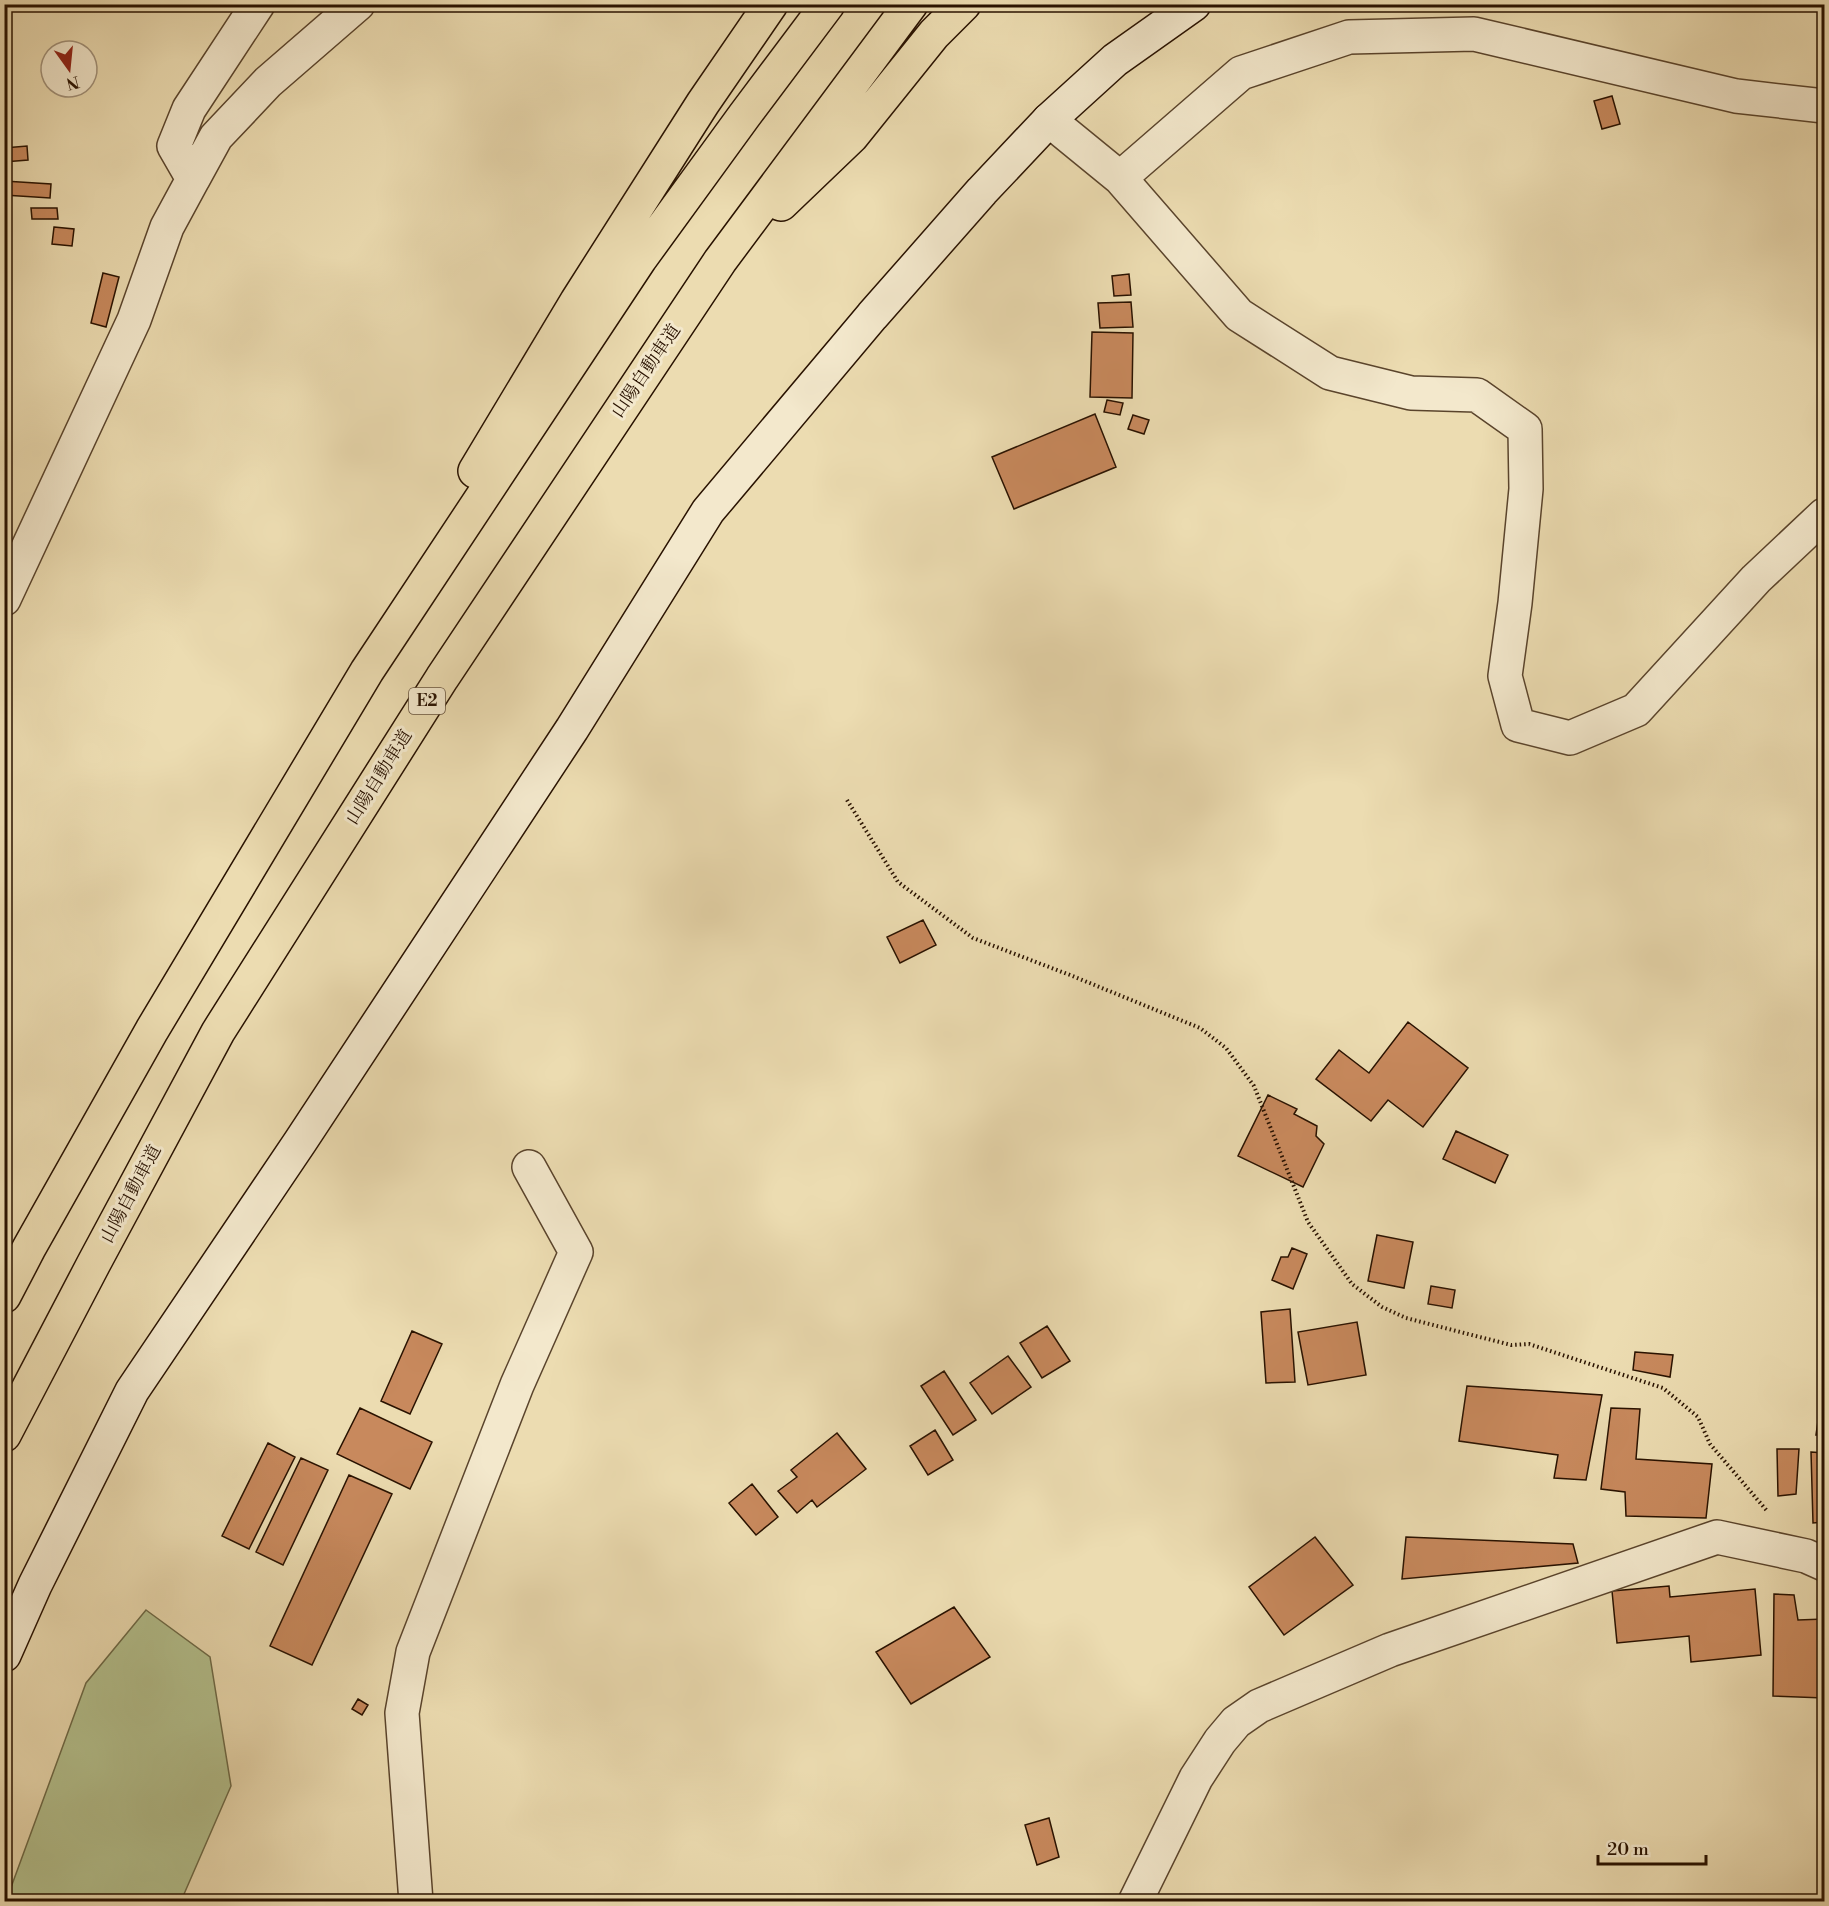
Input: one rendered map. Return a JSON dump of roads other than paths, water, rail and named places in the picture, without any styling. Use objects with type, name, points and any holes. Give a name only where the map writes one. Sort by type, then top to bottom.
[{"type":"highway","points":[[367,671],[471,477],[577,301],[703,103],[771,4]]},
{"type":"highway","points":[[4,1296],[152,1030],[367,671],[640,259],[828,4]]},
{"type":"highway","name":"山陽自動車道","points":[[4,1435],[218,1032],[442,678],[720,261],[911,4]]},
{"type":"highway","points":[[720,261],[852,136],[934,34],[964,4]]},
{"type":"street","points":[[193,179],[174,146],[189,109],[258,4]]},
{"type":"street","points":[[4,599],[134,320],[167,226],[216,137],[268,82],[358,4]]},
{"type":"street","points":[[4,1655],[35,1586],[132,1390],[313,1122],[559,749],[708,511],[872,316],[1048,120],[1115,60],[1194,4]]},
{"type":"street","points":[[1120,178],[1241,73],[1349,37],[1474,34],[1736,96],[1824,106]]},
{"type":"street","points":[[1048,120],[1120,178],[1239,315],[1330,373],[1411,393],[1476,395],[1525,429],[1526,489],[1505,676],[1518,724],[1570,738],[1636,710],[1756,579],[1824,515]]},
{"type":"street","points":[[416,1902],[402,1713],[413,1652],[518,1385],[576,1252],[529,1167]]},
{"type":"street","points":[[1135,1902],[1196,1778],[1220,1741],[1236,1722],[1259,1706],[1390,1650],[1717,1537],[1806,1556],[1824,1564]]}]
